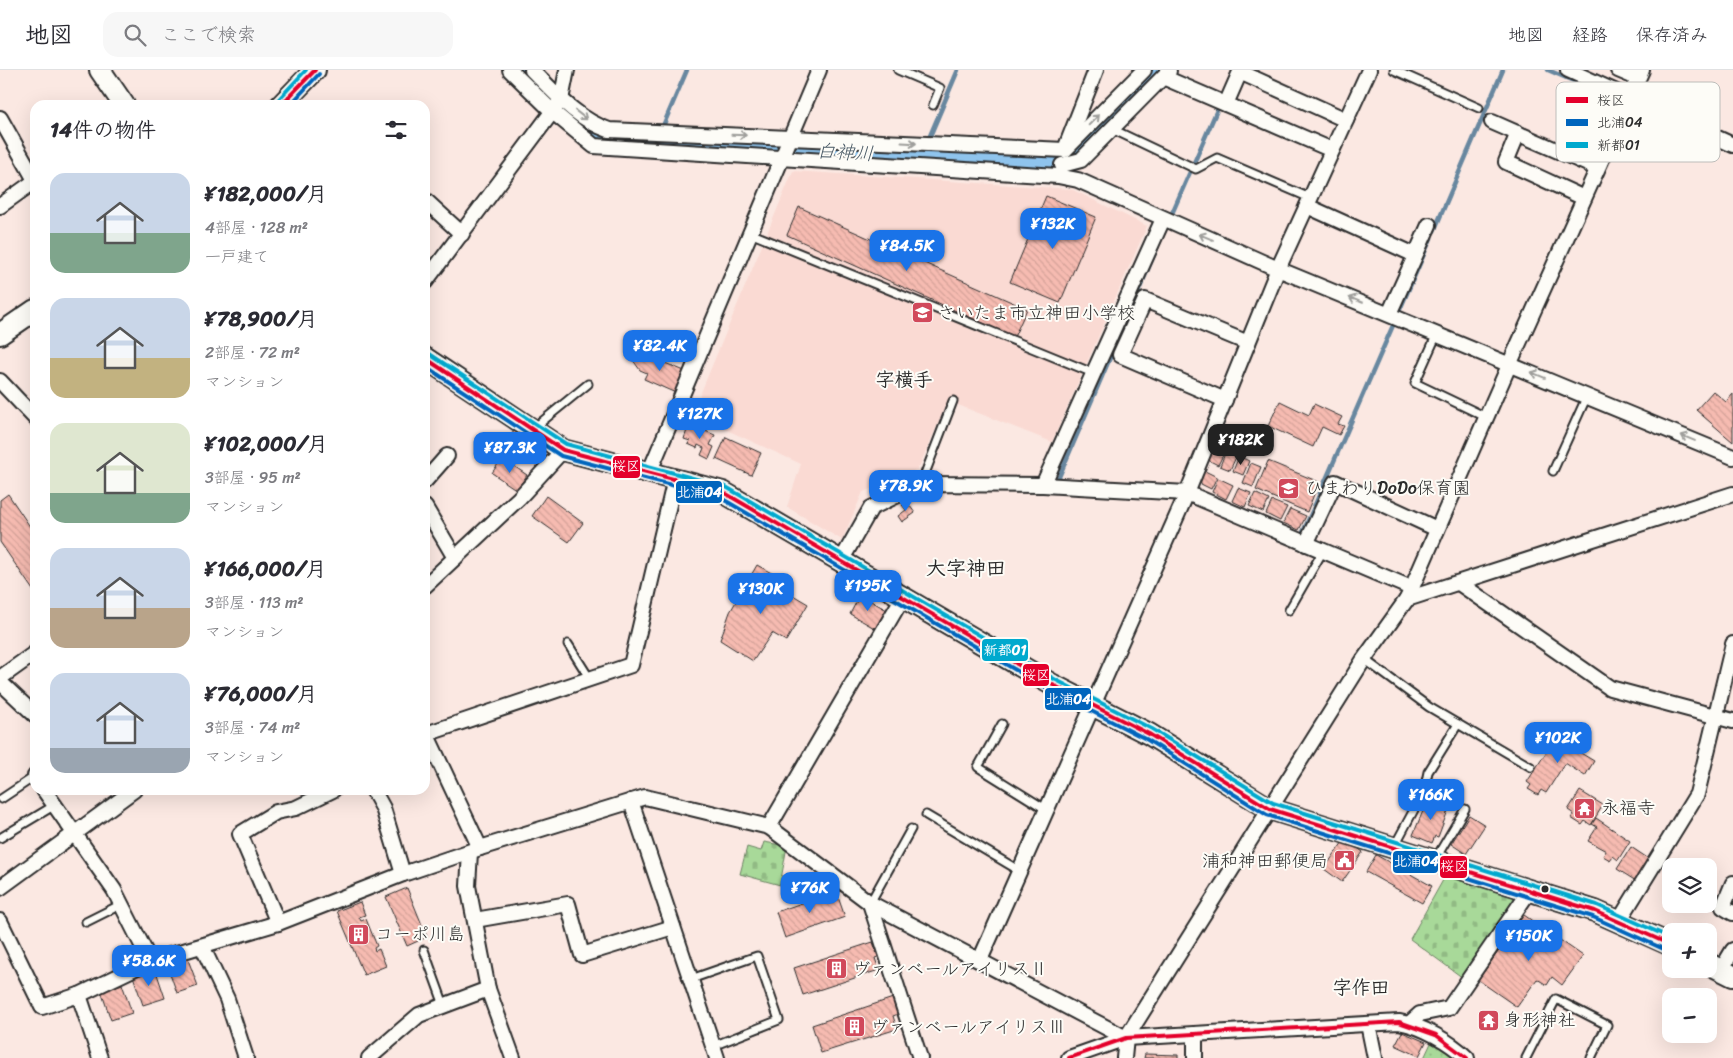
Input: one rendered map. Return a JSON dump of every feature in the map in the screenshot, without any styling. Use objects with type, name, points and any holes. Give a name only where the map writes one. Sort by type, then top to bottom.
[{"type":"street","points":[[100,70],[121,100]]},
{"type":"street","points":[[286,100],[315,70]]},
{"type":"street","points":[[510,70],[557,105],[594,126],[609,130],[1064,150],[1144,70]]},
{"type":"street","points":[[532,70],[557,105],[594,146],[782,158],[1060,170],[1163,219],[1278,269],[1510,363],[1733,457]]},
{"type":"street","points":[[430,276],[557,105],[567,70]]},
{"type":"street","points":[[649,472],[819,70]]},
{"type":"street","points":[[1060,170],[1064,150],[1096,70]]},
{"type":"street","points":[[980,960],[1187,493],[1278,269],[1369,70]]},
{"type":"street","points":[[1568,70],[1595,82]]},
{"type":"street","points":[[1618,70],[1640,74]]},
{"type":"street","points":[[1226,104],[1240,72],[1346,120]]},
{"type":"street","points":[[1060,170],[1081,160],[1166,74],[1226,104],[1332,150]]},
{"type":"street","points":[[0,118],[30,171]]},
{"type":"street","points":[[1492,122],[1556,150]]},
{"type":"street","points":[[1518,133],[1506,162],[1584,198]]},
{"type":"street","points":[[1720,139],[1733,145]]},
{"type":"street","points":[[1583,162],[1597,168]]},
{"type":"street","points":[[1124,1058],[1126,1038],[1364,659],[1409,594],[1600,162]]},
{"type":"street","points":[[0,206],[30,184]]},
{"type":"street","points":[[1309,202],[1415,255]]},
{"type":"street","points":[[430,205],[462,234]]},
{"type":"street","points":[[1043,486],[1163,219]]},
{"type":"street","points":[[1388,314],[1429,225]]},
{"type":"street","points":[[1225,400],[1120,355],[1145,300],[1248,343]]},
{"type":"street","points":[[0,334],[30,313]]},
{"type":"street","points":[[430,361],[563,450],[723,492],[1093,706],[1149,734],[1270,809],[1530,890],[1619,921],[1662,941]]},
{"type":"street","points":[[0,381],[30,413]]},
{"type":"street","points":[[430,581],[519,498],[563,450]]},
{"type":"street","points":[[430,475],[447,456]]},
{"type":"street","points":[[430,731],[631,665],[675,480]]},
{"type":"street","points":[[1306,544],[1334,482],[1437,529]]},
{"type":"street","points":[[841,561],[871,508],[921,484],[1043,486],[1187,493],[1323,551],[1409,594],[1459,583],[1733,494]]},
{"type":"street","points":[[430,516],[455,558]]},
{"type":"street","points":[[1459,583],[1610,688],[1733,721]]},
{"type":"street","points":[[769,827],[903,597]]},
{"type":"street","points":[[1619,921],[1697,794],[1733,644]]},
{"type":"street","points":[[0,678],[30,657]]},
{"type":"street","points":[[0,682],[30,709]]},
{"type":"street","points":[[430,742],[475,850],[468,886],[488,989],[513,1058]]},
{"type":"street","points":[[48,795],[122,904],[150,960]]},
{"type":"street","points":[[0,888],[127,795]]},
{"type":"street","points":[[278,923],[240,834],[276,812],[296,808],[323,795]]},
{"type":"street","points":[[376,795],[383,808],[403,874]]},
{"type":"street","points":[[0,921],[42,1007],[79,995],[150,960],[278,923],[403,874],[645,797],[769,827],[870,903],[1126,1038]]},
{"type":"street","points":[[631,801],[715,1052]]},
{"type":"street","points":[[1733,883],[1722,907],[1733,912]]},
{"type":"street","points":[[1410,1024],[1420,1014],[1449,1008],[1530,890]]},
{"type":"street","points":[[870,903],[920,1058]]},
{"type":"street","points":[[475,920],[568,904],[582,955],[673,927]]},
{"type":"street","points":[[202,946],[227,998],[246,1058]]},
{"type":"street","points":[[1721,970],[1733,950]]},
{"type":"street","points":[[369,1058],[419,1015],[488,989]]},
{"type":"street","points":[[79,995],[100,1058]]},
{"type":"street","points":[[1069,1058],[1126,1038],[1399,1022],[1410,1024],[1459,1049],[1466,1058]]},
{"type":"street","points":[[1368,1024],[1375,1058]]},
{"type":"street","points":[[1195,1034],[1196,1058]]},
{"type":"lane","points":[[898,70],[940,88],[934,105]]},
{"type":"lane","points":[[1394,70],[1479,108]]},
{"type":"lane","points":[[1112,129],[1196,169],[1217,158],[1309,202]]},
{"type":"lane","points":[[750,233],[1093,373]]},
{"type":"lane","points":[[1437,334],[1415,383],[1486,417]]},
{"type":"lane","points":[[532,430],[588,384]]},
{"type":"lane","points":[[1553,471],[1587,396]]},
{"type":"lane","points":[[921,484],[953,401]]},
{"type":"lane","points":[[1289,610],[1323,551]]},
{"type":"lane","points":[[568,644],[590,678]]},
{"type":"lane","points":[[1364,659],[1429,707],[1531,767]]},
{"type":"lane","points":[[1002,724],[978,767],[1047,810]]},
{"type":"lane","points":[[1394,847],[1424,792],[1428,772],[1458,724]]},
{"type":"lane","points":[[1,799],[30,780]]},
{"type":"lane","points":[[0,838],[55,805]]},
{"type":"lane","points":[[1435,860],[1465,809]]},
{"type":"lane","points":[[926,815],[1020,871]]},
{"type":"lane","points":[[870,903],[911,829]]},
{"type":"lane","points":[[86,922],[122,904]]},
{"type":"lane","points":[[424,950],[444,1005]]},
{"type":"lane","points":[[691,979],[757,956],[760,965],[778,1020],[715,1052]]},
{"type":"lane","points":[[1526,1058],[1556,999],[1607,1025],[1591,1058]]},
{"type":"shaded area","name":"さいたま市立神田小学校","points":[[793,171],[1071,189],[1147,226],[1052,442],[948,401],[918,469],[863,492],[842,540],[787,507],[801,464],[692,414]]},
{"type":"green space","points":[[764,842],[787,846],[780,885],[740,874],[747,847],[761,851]]},
{"type":"green space","points":[[1447,873],[1518,897],[1463,978],[1410,939]]},
{"type":"green space","points":[[1431,1043],[1452,1054],[1454,1058],[1424,1058]]},
{"type":"building","points":[[1046,196],[1096,217],[1060,303],[1010,282]]},
{"type":"building","points":[[799,207],[1027,309],[1014,337],[787,235]]},
{"type":"building","points":[[633,350],[687,372],[678,394],[644,379],[647,373],[640,370],[630,356]]},
{"type":"building","points":[[1713,391],[1726,402],[1733,394],[1733,442],[1696,410]]},
{"type":"building","points":[[1280,401],[1309,415],[1314,404],[1342,417],[1338,424],[1344,426],[1339,435],[1322,427],[1313,447],[1268,426]]},
{"type":"building","points":[[689,424],[715,435],[710,445],[714,447],[709,459],[701,455],[704,448],[698,445],[697,448],[688,444],[690,441],[684,439]]},
{"type":"building","points":[[514,431],[539,447],[529,462],[504,446]]},
{"type":"building","points":[[726,437],[761,453],[751,475],[716,459]]},
{"type":"building","points":[[1215,446],[1225,451],[1218,465],[1208,460]]},
{"type":"building","points":[[1226,451],[1237,455],[1230,470],[1220,466]]},
{"type":"building","points":[[1239,456],[1249,461],[1243,475],[1233,471]]},
{"type":"building","points":[[502,458],[527,475],[517,490],[492,473]]},
{"type":"building","points":[[1268,461],[1319,482],[1307,512],[1256,490]]},
{"type":"building","points":[[1251,463],[1261,467],[1253,487],[1243,483]]},
{"type":"building","points":[[1203,470],[1217,477],[1211,489],[1197,482]]},
{"type":"building","points":[[1218,478],[1233,485],[1226,499],[1212,492]]},
{"type":"building","points":[[1238,488],[1251,493],[1245,507],[1232,501]]},
{"type":"building","points":[[1255,493],[1269,500],[1263,512],[1249,506]]},
{"type":"building","points":[[8,494],[30,527],[30,586],[0,542],[0,500]]},
{"type":"building","points":[[546,496],[583,523],[569,542],[532,516]]},
{"type":"building","points":[[1272,501],[1287,507],[1280,521],[1266,514]]},
{"type":"building","points":[[907,502],[915,513],[902,522],[898,516],[906,510],[902,505]]},
{"type":"building","points":[[1290,509],[1306,516],[1299,530],[1283,523]]},
{"type":"building","points":[[757,565],[775,575],[771,582],[808,604],[786,641],[772,633],[753,661],[720,640],[730,612]]},
{"type":"building","points":[[860,595],[887,610],[876,629],[850,614]]},
{"type":"building","points":[[1556,737],[1564,742],[1567,737],[1578,743],[1574,749],[1594,761],[1585,776],[1565,763],[1546,793],[1541,790],[1538,795],[1528,789],[1531,785],[1527,782]]},
{"type":"building","name":"永福寺","points":[[1580,791],[1603,805],[1591,825],[1585,821],[1582,825],[1571,818],[1574,814],[1568,810]]},
{"type":"building","points":[[1428,799],[1449,808],[1438,837],[1435,836],[1432,843],[1413,835]]},
{"type":"building","points":[[1469,815],[1485,825],[1466,854],[1451,844]]},
{"type":"building","points":[[1596,818],[1630,841],[1618,860],[1613,856],[1610,860],[1603,856],[1606,851],[1588,841],[1597,827],[1592,824]]},
{"type":"building","points":[[1345,839],[1363,852],[1342,882],[1324,869]]},
{"type":"building","points":[[1631,847],[1649,859],[1636,881],[1617,869]]},
{"type":"building","points":[[1376,855],[1432,886],[1422,903],[1366,872]]},
{"type":"building","points":[[407,888],[427,937],[407,946],[386,897]]},
{"type":"building","points":[[836,891],[845,917],[785,938],[776,912]]},
{"type":"building","name":"コーポ川島","points":[[360,902],[365,915],[359,917],[361,921],[366,919],[377,946],[374,948],[375,951],[379,949],[386,966],[364,975],[337,911]]},
{"type":"building","points":[[1524,915],[1583,956],[1562,985],[1552,977],[1547,985],[1537,979],[1517,1007],[1478,980]]},
{"type":"building","name":"ヴァンベールアイリスⅡ","points":[[873,942],[878,957],[875,958],[879,970],[803,995],[794,968]]},
{"type":"building","points":[[187,957],[198,986],[177,993],[167,965]]},
{"type":"building","points":[[155,968],[165,998],[143,1005],[133,976]]},
{"type":"building","points":[[122,984],[132,1013],[111,1020],[101,991]]},
{"type":"building","name":"ヴァンベールアイリスⅢ","points":[[893,998],[898,1014],[893,1016],[897,1029],[821,1053],[812,1025]]},
{"type":"building","points":[[1402,1032],[1426,1042],[1419,1056],[1395,1045]]},
{"type":"building","points":[[1145,1054],[1178,1055],[1178,1058],[1144,1058]]},
{"type":"waterway","name":"白神川","points":[[521,70],[580,125],[602,138],[725,143],[811,151],[1042,164],[1066,160],[1157,70]]},
{"type":"waterway","points":[[657,140],[687,70]]},
{"type":"waterway","points":[[921,157],[958,70]]},
{"type":"waterway","points":[[1434,231],[1503,70]]},
{"type":"waterway","points":[[1548,70],[1576,82]]},
{"type":"waterway","points":[[1170,218],[1220,103]]},
{"type":"waterway","points":[[1301,537],[1431,238]]},
{"type":"waterway","points":[[1058,479],[1157,248]]},
{"type":"transit line","name":"新都01","points":[[278,100],[306,70]]},
{"type":"transit line","name":"桜区","points":[[286,100],[315,70]]},
{"type":"transit line","name":"北浦04","points":[[295,100],[319,74]]},
{"type":"transit line","name":"新都01","points":[[430,354],[566,444],[726,487],[1056,680],[1152,729],[1273,803],[1597,905],[1662,934]]},
{"type":"transit line","name":"桜区","points":[[430,361],[563,450],[723,492],[1053,685],[1149,734],[1270,809],[1595,911],[1662,941]]},
{"type":"transit line","name":"北浦04","points":[[430,369],[561,456],[721,498],[1050,690],[1146,739],[1267,815],[1593,917],[1662,948]]},
{"type":"transit line","name":"桜区","points":[[1069,1058],[1126,1038],[1399,1022],[1436,1035],[1467,1058]]},
{"type":"place","name":"さいたま市立神田小学校","points":[[922,313]]},
{"type":"place","name":"ひまわりDoDo保育園","points":[[1289,488]]},
{"type":"place","name":"永福寺","points":[[1585,808]]},
{"type":"place","name":"浦和神田郵便局","points":[[1344,861]]},
{"type":"place","name":"コーポ川島","points":[[359,934]]},
{"type":"place","name":"ヴァンベールアイリスⅡ","points":[[836,969]]},
{"type":"place","name":"身形神社","points":[[1488,1020]]},
{"type":"place","name":"ヴァンベールアイリスⅢ","points":[[854,1027]]},
{"type":"district","name":"字横手","points":[[904,379]]},
{"type":"district","name":"大字神田","points":[[966,568]]},
{"type":"district","name":"字作田","points":[[1361,987]]}]
